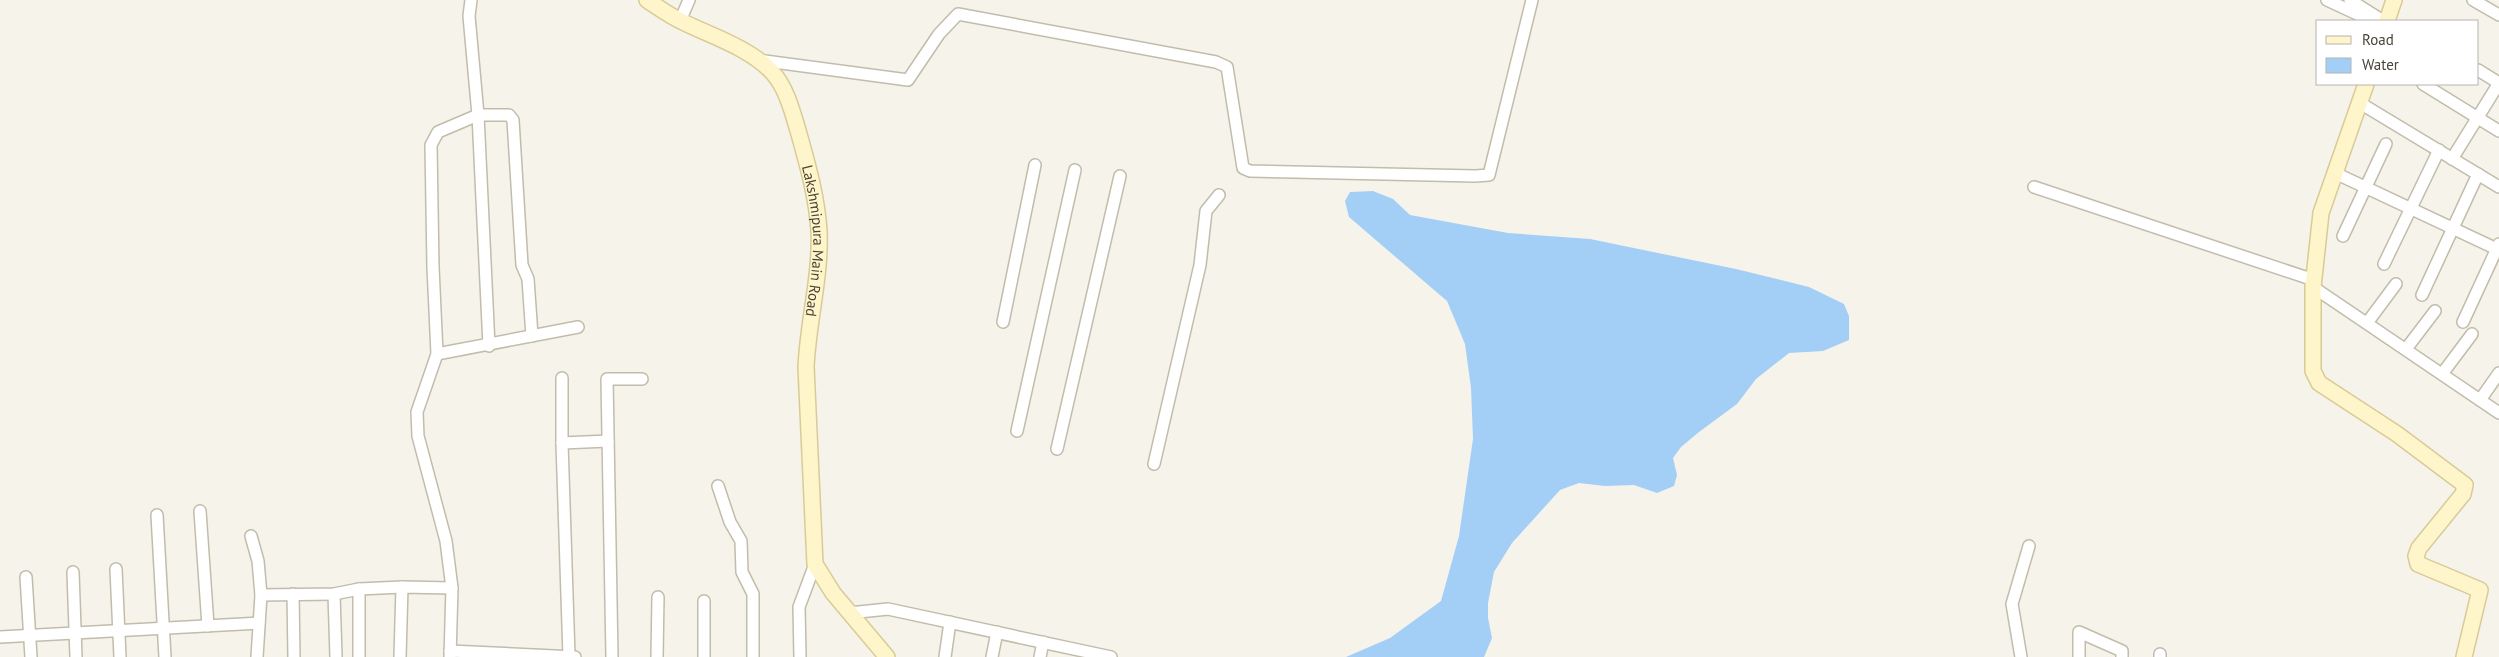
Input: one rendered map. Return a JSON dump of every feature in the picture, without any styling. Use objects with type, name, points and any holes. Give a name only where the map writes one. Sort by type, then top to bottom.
[{"type":"main road","points":[[2388,20],[2394,0]]},
{"type":"main road","name":"Lakshmipura Main Road","points":[[655,2],[680,21],[756,59],[772,72],[784,92],[794,118],[810,176],[819,231],[818,264],[807,335],[806,367],[816,564],[833,593],[887,657]]},
{"type":"main road","points":[[2366,85],[2321,213],[2314,283],[2312,371],[2319,383],[2397,434],[2465,485],[2464,494],[2419,548],[2416,556],[2418,564],[2480,590],[2464,657]]},
{"type":"street","points":[[471,0],[469,16],[478,115],[489,346]]},
{"type":"street","points":[[680,21],[689,0]]},
{"type":"street","points":[[756,59],[908,80],[939,34],[958,14],[1216,62],[1227,67],[1243,168],[1250,171],[1489,175],[1532,0]]},
{"type":"street","points":[[2327,0],[2370,20]]},
{"type":"street","points":[[2350,0],[2388,20]]},
{"type":"street","points":[[2473,0],[2499,15]]},
{"type":"street","points":[[2452,159],[2499,83],[2479,71]]},
{"type":"street","points":[[2425,85],[2499,131]]},
{"type":"street","points":[[2360,103],[2499,187]]},
{"type":"street","points":[[532,336],[528,278],[522,265],[513,120],[509,114],[478,115],[438,132],[431,145],[432,267],[437,354],[417,412],[418,436],[446,541],[452,588],[450,654],[572,657],[562,442],[562,378]]},
{"type":"street","points":[[2343,236],[2386,144]]},
{"type":"street","points":[[2384,264],[2439,150]]},
{"type":"street","points":[[1003,322],[1034,165]]},
{"type":"street","points":[[1017,431],[1075,170]]},
{"type":"street","points":[[2335,173],[2498,248],[2463,322]]},
{"type":"street","points":[[2422,295],[2478,174]]},
{"type":"street","points":[[1057,449],[1120,176]]},
{"type":"street","points":[[2034,188],[2314,283],[2367,323],[2499,413]]},
{"type":"street","points":[[1154,464],[1200,265],[1206,212],[1219,195]]},
{"type":"street","points":[[2367,323],[2396,284]]},
{"type":"street","points":[[2406,350],[2435,311]]},
{"type":"street","points":[[437,354],[489,346],[578,328]]},
{"type":"street","points":[[2442,374],[2472,334]]},
{"type":"street","points":[[2480,400],[2499,374]]},
{"type":"street","points":[[612,657],[607,378],[642,379]]},
{"type":"street","points":[[562,442],[608,441]]},
{"type":"street","points":[[718,486],[730,522],[741,540],[742,572],[753,594],[754,657]]},
{"type":"street","points":[[200,511],[208,626]]},
{"type":"street","points":[[157,515],[165,657]]},
{"type":"street","points":[[251,536],[258,561],[261,595],[257,657]]},
{"type":"street","points":[[2021,657],[2012,604],[2029,546]]},
{"type":"street","points":[[800,657],[799,607],[816,564]]},
{"type":"street","points":[[116,569],[120,657]]},
{"type":"street","points":[[73,572],[76,657]]},
{"type":"street","points":[[26,577],[31,657]]},
{"type":"street","points":[[261,595],[334,594],[359,590],[402,588],[452,588]]},
{"type":"street","points":[[400,657],[402,588]]},
{"type":"street","points":[[359,590],[359,657]]},
{"type":"street","points":[[293,594],[294,657]]},
{"type":"street","points":[[334,594],[336,657]]},
{"type":"street","points":[[656,657],[658,597]]},
{"type":"street","points":[[704,601],[704,657]]},
{"type":"street","points":[[849,612],[888,609],[1111,657]]},
{"type":"street","points":[[945,657],[950,622]]},
{"type":"street","points":[[0,637],[259,623]]},
{"type":"street","points":[[992,657],[997,632]]},
{"type":"street","points":[[2079,657],[2079,632],[2122,651],[2122,657]]},
{"type":"street","points":[[1040,657],[1043,642]]},
{"type":"water","points":[[1373,191],[1393,199],[1410,215],[1508,233],[1590,239],[1736,269],[1809,287],[1844,304],[1849,316],[1849,340],[1823,351],[1789,353],[1756,379],[1737,404],[1681,447],[1673,458],[1677,475],[1674,486],[1657,493],[1634,485],[1605,486],[1579,483],[1560,490],[1512,543],[1494,572],[1488,603],[1488,618],[1492,638],[1484,657],[1346,657],[1390,638],[1441,601],[1459,536],[1473,439],[1471,388],[1465,344],[1447,301],[1349,217],[1345,201],[1350,192]]}]
